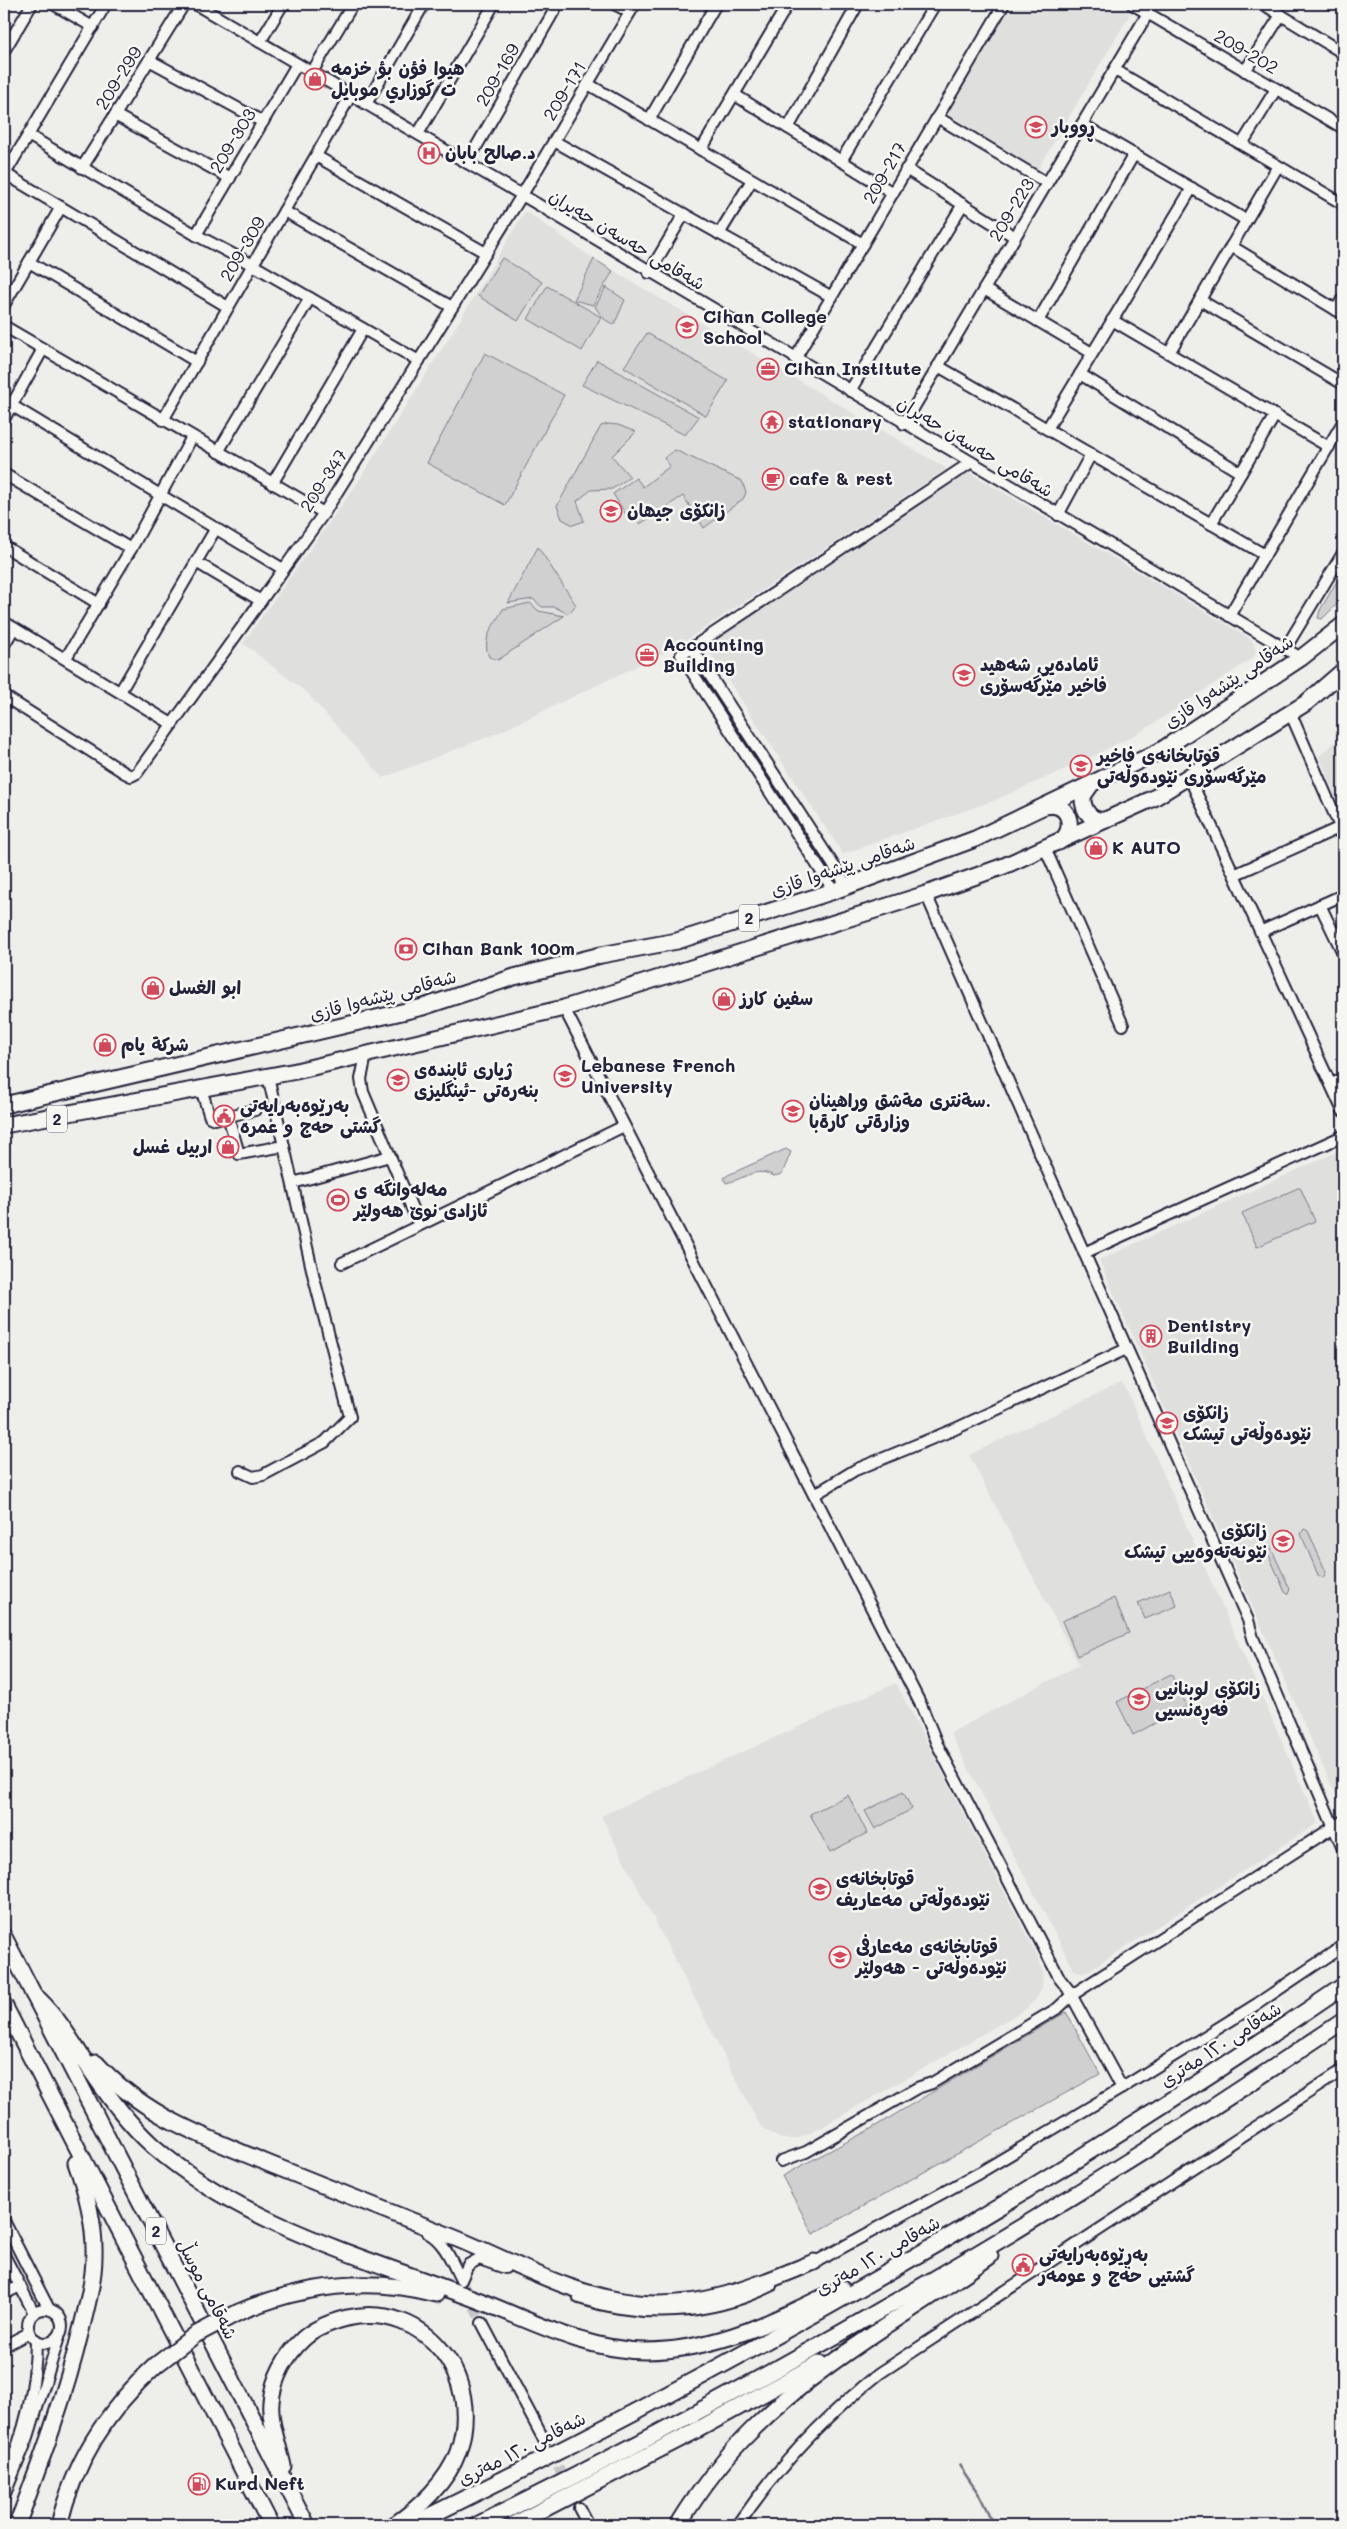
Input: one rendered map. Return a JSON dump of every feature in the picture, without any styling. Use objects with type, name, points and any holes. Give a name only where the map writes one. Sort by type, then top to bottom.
[{"type":"highway","name":"شەقامی پێشەوا قازی","points":[[4,1105],[104,1080],[423,1007],[514,977],[601,955],[677,941],[841,888],[975,839],[1090,786],[1160,751],[1301,658],[1343,625]]},
{"type":"highway","name":"2","points":[[4,1133],[111,1106],[366,1055],[564,1008],[926,894],[1004,866],[1052,845],[1115,817],[1190,777],[1306,703],[1343,671]]},
{"type":"highway","points":[[1090,786],[1083,796],[1084,808],[1087,813],[1099,820],[1115,817]]},
{"type":"highway","points":[[1044,807],[1057,805],[1063,809],[1069,818],[1069,830],[1052,845]]},
{"type":"highway","name":"شەقامی پێشەوا قازی","points":[[4,1094],[61,1082],[104,1080]]},
{"type":"highway","points":[[4,1125],[111,1106]]},
{"type":"highway","name":"شەقامی موسڵ","points":[[4,1937],[307,2525]]},
{"type":"highway","name":"شەقامی ١٢٠ مەتری","points":[[411,2525],[664,2396],[815,2314],[964,2228],[1200,2082],[1343,1986]]},
{"type":"highway","points":[[33,1994],[121,2088],[172,2122],[384,2211],[447,2234],[570,2286],[599,2296],[629,2302],[689,2303],[722,2297],[759,2286],[814,2262]]},
{"type":"highway","name":"2","points":[[4,2005],[271,2525]]},
{"type":"highway","points":[[477,2525],[731,2393],[880,2310],[1039,2217],[1257,2079],[1343,2021]]},
{"type":"highway","points":[[64,2028],[89,2067],[130,2121],[150,2143],[207,2188],[239,2207],[279,2225],[524,2320],[572,2337],[625,2349],[646,2351],[700,2346],[725,2340],[777,2320],[964,2228]]},
{"type":"highway","points":[[18,2525],[66,2387],[86,2308],[94,2256],[92,2225],[83,2182],[33,2063]]},
{"type":"highway","points":[[678,2525],[708,2480],[763,2419],[817,2375],[962,2277],[1039,2217]]},
{"type":"highway","points":[[59,2525],[72,2486],[98,2433],[122,2400],[156,2365],[195,2335],[239,2312],[286,2295],[314,2288],[369,2284],[420,2289],[524,2320]]},
{"type":"highway","points":[[288,2487],[271,2402],[279,2373],[285,2360],[308,2335],[337,2320],[357,2316],[377,2316],[404,2322],[428,2336],[452,2365],[463,2397],[464,2424],[458,2451],[446,2475],[424,2500],[394,2525]]},
{"type":"highway","points":[[513,2525],[760,2397],[903,2316]]},
{"type":"street","points":[[4,51],[32,4]]},
{"type":"street","points":[[53,4],[93,27]]},
{"type":"street","points":[[106,4],[4,174],[228,307]]},
{"type":"street","name":"209-299","points":[[82,168],[184,4]]},
{"type":"street","name":"شەقامی حەسەن حەیران","points":[[195,4],[522,195],[649,273],[1301,658]]},
{"type":"street","points":[[260,42],[283,4]]},
{"type":"street","points":[[312,72],[353,4]]},
{"type":"street","points":[[366,104],[424,4]]},
{"type":"street","points":[[418,134],[494,4]]},
{"type":"street","name":"209-169","points":[[467,163],[558,4]]},
{"type":"street","points":[[614,4],[632,8]]},
{"type":"street","points":[[649,120],[716,4]]},
{"type":"street","points":[[701,150],[788,4]]},
{"type":"street","points":[[788,128],[858,4]]},
{"type":"street","points":[[841,161],[935,4]]},
{"type":"street","name":"209-217","points":[[795,359],[1004,4]]},
{"type":"street","name":"209-202","points":[[1132,4],[1343,128]]},
{"type":"street","points":[[1263,4],[1343,54]]},
{"type":"street","name":"209-171","points":[[522,195],[632,8]]},
{"type":"street","name":"209-223","points":[[904,424],[1148,13]]},
{"type":"street","points":[[1245,71],[1280,15]]},
{"type":"street","points":[[149,60],[263,122]]},
{"type":"street","name":"209-303","points":[[196,235],[297,64]]},
{"type":"street","points":[[1115,70],[1343,204]]},
{"type":"street","points":[[588,84],[863,244]]},
{"type":"street","points":[[1242,144],[1276,89]]},
{"type":"street","name":"209-309","points":[[163,420],[350,95]]},
{"type":"street","points":[[735,95],[892,193]]},
{"type":"street","points":[[115,115],[230,178]]},
{"type":"street","points":[[937,117],[1047,183]]},
{"type":"street","points":[[1082,124],[1246,220]]},
{"type":"street","points":[[28,135],[196,235],[253,265],[418,361]]},
{"type":"street","points":[[554,141],[832,297]]},
{"type":"street","points":[[1038,321],[1134,154]]},
{"type":"street","points":[[316,156],[486,253]]},
{"type":"street","points":[[1169,353],[1278,166]]},
{"type":"street","points":[[906,169],[1015,237]]},
{"type":"street","points":[[719,234],[752,180]]},
{"type":"street","points":[[1047,429],[1192,188]]},
{"type":"street","name":"209-347","points":[[4,696],[125,773],[131,776],[137,773],[324,513],[522,195]]},
{"type":"street","points":[[850,391],[963,204]]},
{"type":"street","points":[[4,305],[61,207]]},
{"type":"street","points":[[284,211],[452,307]]},
{"type":"street","points":[[649,273],[684,214]]},
{"type":"street","points":[[1231,246],[1340,312],[1343,298]]},
{"type":"street","points":[[29,262],[197,362]]},
{"type":"street","points":[[984,289],[1092,353]]},
{"type":"street","points":[[218,452],[310,298]]},
{"type":"street","points":[[1200,300],[1343,384]]},
{"type":"street","points":[[1112,320],[1329,447]]},
{"type":"street","points":[[4,326],[324,513]]},
{"type":"street","points":[[272,484],[363,329]]},
{"type":"street","points":[[4,416],[43,349]]},
{"type":"street","points":[[938,366],[1265,555]]},
{"type":"street","points":[[1080,374],[1241,473]]},
{"type":"street","points":[[12,405],[283,570]]},
{"type":"street","points":[[1211,524],[1275,415]]},
{"type":"street","points":[[1229,616],[1343,422]]},
{"type":"street","points":[[66,658],[131,549],[192,437]]},
{"type":"street","points":[[1058,515],[1091,454]]},
{"type":"street","points":[[841,888],[681,655],[970,463]]},
{"type":"street","points":[[4,474],[131,549]]},
{"type":"street","points":[[120,692],[216,528]]},
{"type":"street","points":[[4,546],[99,604]]},
{"type":"street","points":[[1285,649],[1343,553]]},
{"type":"street","points":[[196,562],[261,601]]},
{"type":"street","points":[[4,622],[172,724]]},
{"type":"street","points":[[4,645],[14,628]]},
{"type":"street","points":[[692,648],[841,888]]},
{"type":"street","points":[[1236,874],[1342,826],[1290,712]]},
{"type":"street","points":[[1190,777],[1343,1111]]},
{"type":"street","points":[[1052,845],[1123,1025]]},
{"type":"street","points":[[926,894],[1248,1620],[1253,1638],[1343,1849]]},
{"type":"street","points":[[1262,931],[1343,895]]},
{"type":"street","points":[[1320,905],[1343,953]]},
{"type":"street","points":[[564,1008],[921,1705],[943,1740],[1024,1903],[1066,1978],[1068,1994],[1122,2088]]},
{"type":"street","points":[[366,1055],[361,1072],[362,1086],[419,1225]]},
{"type":"street","points":[[240,1471],[253,1477],[263,1475],[325,1442],[350,1417],[292,1183],[268,1076]]},
{"type":"street","points":[[1331,1084],[1343,1079]]},
{"type":"street","points":[[201,1089],[210,1117],[215,1119],[256,1110]]},
{"type":"street","points":[[228,1116],[239,1154],[284,1146]]},
{"type":"street","points":[[342,1263],[624,1126]]},
{"type":"street","points":[[1084,1253],[1343,1136]]},
{"type":"street","points":[[292,1183],[390,1156]]},
{"type":"street","points":[[1084,1253],[1092,1280],[1122,1351],[1242,1622],[1253,1638]]},
{"type":"street","points":[[814,1495],[855,1470],[955,1429],[1122,1351]]},
{"type":"street","points":[[781,2161],[806,2152],[917,2088],[932,2083],[1058,2008],[1068,1994],[1343,1821]]},
{"type":"street","points":[[384,2211],[436,2237],[461,2280],[468,2265],[473,2261],[483,2259],[597,2303],[635,2311],[680,2311],[708,2308],[743,2299],[784,2280],[979,2173],[1122,2088],[1257,2004],[1343,1946]]},
{"type":"street","points":[[738,2525],[790,2456],[833,2412],[880,2373],[1343,2070]]},
{"type":"street","points":[[4,2221],[49,2309]]},
{"type":"street","points":[[4,2255],[34,2313]]},
{"type":"street","points":[[4,2294],[20,2286]]},
{"type":"street","points":[[4,2479],[17,2448],[28,2409],[36,2361],[33,2337],[28,2322],[34,2313],[49,2309],[55,2311],[62,2320],[62,2332],[28,2437],[4,2496]]},
{"type":"street","points":[[482,2323],[544,2440]]},
{"type":"street","points":[[4,2346],[33,2337],[45,2343],[59,2337]]},
{"type":"street","points":[[579,2508],[588,2525]]},
{"type":"shaded area","points":[[1007,4],[1120,4],[1132,11],[1038,169],[943,111]]},
{"type":"shaded area","name":"زانکۆی جیھان","points":[[525,211],[594,259],[947,469],[674,648],[502,731],[383,778],[307,693],[243,643],[356,485],[462,317]]},
{"type":"shaded area","points":[[502,258],[542,282],[518,321],[478,296]]},
{"type":"shaded area","points":[[594,259],[613,271],[593,305],[574,300]]},
{"type":"shaded area","points":[[547,286],[601,317],[582,351],[528,319]]},
{"type":"shaded area","points":[[606,287],[625,300],[614,325],[604,319],[595,307]]},
{"type":"shaded area","points":[[647,333],[728,381],[706,416],[624,367]]},
{"type":"shaded area","points":[[485,353],[564,395],[505,505],[427,463]]},
{"type":"shaded area","points":[[597,360],[699,417],[685,435],[582,385]]},
{"type":"shaded area","points":[[609,424],[618,425],[636,432],[612,456],[630,477],[612,489],[591,490],[577,501],[584,521],[573,525],[562,519],[557,506],[601,426]]},
{"type":"shaded area","points":[[675,450],[742,481],[746,493],[743,499],[704,528],[683,496],[640,524],[635,518],[627,516],[613,494],[636,478],[643,487],[670,466],[664,458]]},
{"type":"shaded area","points":[[965,470],[1246,636],[1253,642],[1256,653],[1253,658],[1144,730],[1086,760],[995,800],[843,854],[704,644]]},
{"type":"shaded area","points":[[538,547],[576,605],[568,614],[555,607],[542,607],[533,599],[508,603]]},
{"type":"shaded area","points":[[1343,571],[1343,598],[1322,619],[1318,618],[1320,610]]},
{"type":"shaded area","points":[[530,603],[539,611],[564,616],[498,660],[489,657],[487,650],[488,638],[503,609]]},
{"type":"shaded area","points":[[1343,736],[1343,814],[1319,756]]},
{"type":"shaded area","points":[[786,1149],[791,1152],[782,1174],[774,1176],[761,1172],[726,1183],[724,1178],[728,1175]]},
{"type":"shaded area","name":"زانکۆی نێونەتەوەییی تیشک","points":[[1343,1149],[1343,1805],[1341,1807],[1099,1260]]},
{"type":"shaded area","points":[[1300,1187],[1315,1221],[1257,1247],[1242,1213]]},
{"type":"shaded area","name":"زانکۆی لوبنانیی فەڕەنسیی","points":[[1120,1383],[1125,1387],[1318,1823],[1088,1971],[1081,1973],[1074,1970],[950,1733],[1079,1665],[969,1455]]},
{"type":"shaded area","points":[[1304,1529],[1308,1531],[1326,1572],[1323,1578],[1318,1575],[1301,1534]]},
{"type":"shaded area","points":[[1270,1546],[1290,1589],[1288,1594],[1285,1592],[1267,1551],[1266,1548]]},
{"type":"shaded area","points":[[1170,1589],[1177,1606],[1145,1619],[1138,1603]]},
{"type":"shaded area","points":[[1114,1598],[1129,1633],[1077,1656],[1062,1621]]},
{"type":"shaded area","points":[[1171,1674],[1187,1706],[1133,1735],[1117,1702]]},
{"type":"shaded area","name":"قوتابخانەی نێودەوڵەتی مەعاریف","points":[[896,1683],[1040,1961],[1043,1974],[1042,1988],[1036,1999],[1026,2009],[815,2131],[797,2139],[781,2139],[765,2130],[758,2122],[601,1816]]},
{"type":"shaded area","points":[[903,1792],[912,1809],[875,1829],[865,1811]]},
{"type":"shaded area","points":[[848,1795],[867,1833],[830,1852],[810,1814]]},
{"type":"shaded area","points":[[1066,2012],[1100,2074],[813,2234],[782,2176],[869,2130]]},
{"type":"waterway","points":[[959,2465],[980,2496],[994,2525]]},
{"type":"tunnel","points":[[461,2280],[482,2323]]},
{"type":"tunnel","points":[[544,2440],[579,2508]]},
{"type":"place","name":"هيوا فؤن بؤ خزمه ت گوزاري موبايل","points":[[315,79]]},
{"type":"place","name":"ڕووبار","points":[[1036,127]]},
{"type":"place","name":"د.صالح بابان","points":[[429,153]]},
{"type":"place","name":"Cihan College School","points":[[687,327]]},
{"type":"place","name":"Cihan Institute","points":[[768,369]]},
{"type":"place","name":"stationary","points":[[772,422]]},
{"type":"place","name":"cafe & rest","points":[[773,479]]},
{"type":"place","name":"زانکۆی جیھان","points":[[611,511]]},
{"type":"place","name":"Accounting Building","points":[[647,655]]},
{"type":"place","name":"ئامادەیی شەهید فاخیر مێرگەسۆری","points":[[964,675]]},
{"type":"place","name":"قوتابخانەی فاخیر مێرگەسۆری نێودەوڵەتی","points":[[1081,766]]},
{"type":"place","name":"K AUTO","points":[[1096,848]]},
{"type":"place","name":"Cihan Bank 100m","points":[[406,949]]},
{"type":"place","name":"ابو الغسل","points":[[153,988]]},
{"type":"place","name":"سفين كارز","points":[[724,999]]},
{"type":"place","name":"شرکة یام","points":[[105,1045]]},
{"type":"place","name":"Lebanese French University","points":[[565,1076]]},
{"type":"place","name":"ژیاری ئایندەی بنەرەتی -ئینگلیزی","points":[[398,1080]]},
{"type":"place","name":"سةنترى مةشق وراهينان. وزارةتى كارةبا","points":[[793,1111]]},
{"type":"place","name":"بەرێوەبەرایەتی گشتی حەج و عمرە","points":[[224,1116]]},
{"type":"place","name":"اربيل غسل","points":[[228,1147]]},
{"type":"place","name":"مەلەوانگە ی ئازادی نوێ هەولێر","points":[[338,1200]]},
{"type":"place","name":"Dentistry Building","points":[[1151,1336]]},
{"type":"place","name":"زانکۆی نێودەوڵەتی تیشک","points":[[1167,1423]]},
{"type":"place","name":"زانکۆی نێونەتەوەییی تیشک","points":[[1283,1541]]},
{"type":"place","name":"زانکۆی لوبنانیی فەڕەنسیی","points":[[1139,1699]]},
{"type":"place","name":"قوتابخانەی نێودەوڵەتی مەعاریف","points":[[820,1889]]},
{"type":"place","name":"قوتابخانەی مەعارفی نێودەوڵەتی - هەولێر","points":[[840,1957]]},
{"type":"place","name":"بەڕێوەبەرایەتی گشتیی حەج و عومەر","points":[[1023,2265]]},
{"type":"place","name":"Kurd Neft","points":[[199,2484]]}]
